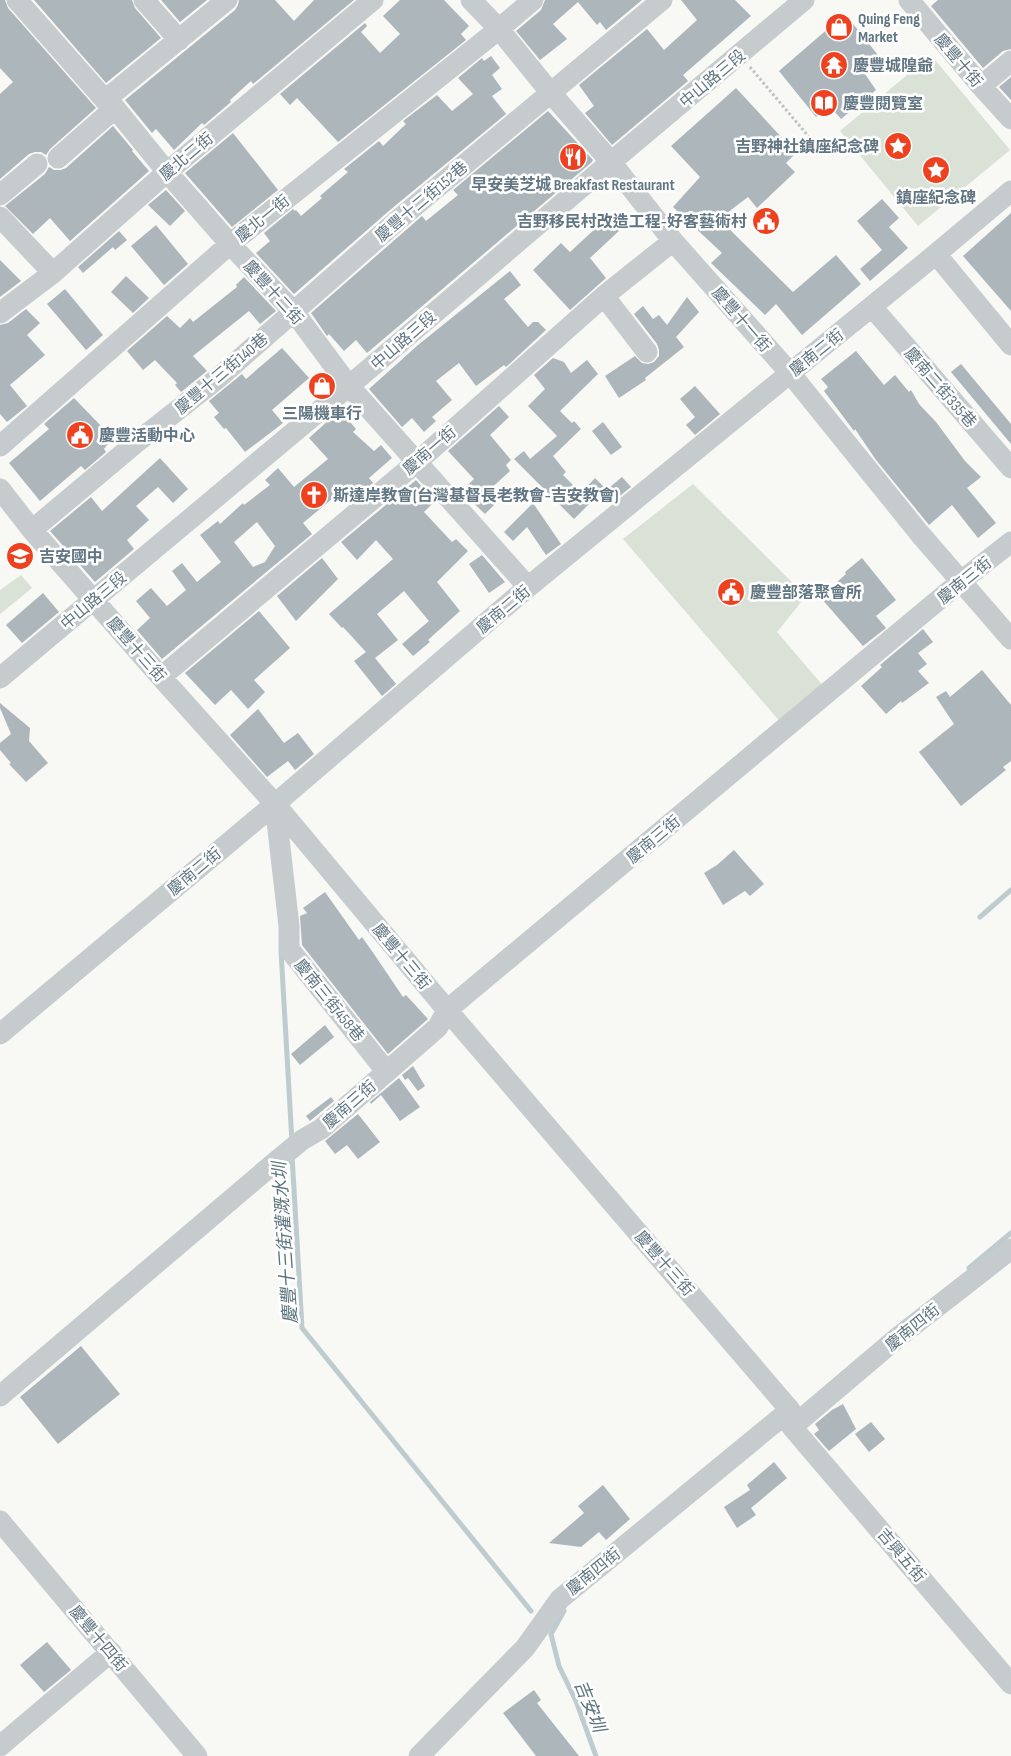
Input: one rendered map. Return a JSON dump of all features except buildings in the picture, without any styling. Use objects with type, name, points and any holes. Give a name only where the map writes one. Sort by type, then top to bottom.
[{"type":"street","name":"慶豐十二街","points":[[17,0],[110,104],[230,244],[294,312],[349,386],[528,587]]},
{"type":"street","points":[[144,0],[179,40]]},
{"type":"street","points":[[58,158],[110,104],[179,40],[227,0]]},
{"type":"street","name":"慶北二街","points":[[0,313],[52,273],[167,172],[373,0]]},
{"type":"street","name":"慶豐十一街","points":[[471,0],[499,29],[550,92],[611,162],[674,241],[790,374],[960,582],[1011,639]]},
{"type":"street","name":"慶北一街","points":[[0,446],[230,244],[533,0]]},
{"type":"street","name":"慶豐十二街152巷","points":[[294,312],[398,220],[662,0]]},
{"type":"street","name":"中山路三段","points":[[0,678],[349,386],[804,0]]},
{"type":"street","name":"慶豐十街","points":[[909,0],[980,86],[1011,119]]},
{"type":"street","points":[[980,86],[1011,61]]},
{"type":"street","points":[[0,195],[37,164]]},
{"type":"street","name":"慶南二街","points":[[0,1034],[275,804],[528,587],[872,307],[1011,190]]},
{"type":"street","points":[[0,217],[52,273]]},
{"type":"street","name":"慶南一街","points":[[161,677],[417,462],[604,296],[674,241]]},
{"type":"street","points":[[936,254],[1011,345]]},
{"type":"street","points":[[604,296],[647,352]]},
{"type":"street","name":"慶南二街335巷","points":[[872,307],[1011,468]]},
{"type":"street","name":"慶豐十三街140巷","points":[[32,530],[137,442],[217,379],[294,312]]},
{"type":"street","name":"慶豐十三街","points":[[0,490],[32,530],[275,804],[791,1418]]},
{"type":"street","name":"慶南三街","points":[[0,1396],[273,1164],[302,1140],[321,1129],[438,1027],[447,1010],[960,582],[1011,542]]},
{"type":"street","name":"慶南三街458巷","points":[[275,804],[289,926],[289,949],[386,1072]]},
{"type":"street","name":"慶南四街","points":[[419,1756],[525,1648],[560,1599],[1011,1249]]},
{"type":"street","name":"吉興五街","points":[[791,1418],[1011,1684]]},
{"type":"street","name":"慶豐十四街","points":[[0,1521],[197,1756]]},
{"type":"street","points":[[0,1746],[111,1652]]},
{"type":"path","points":[[740,55],[820,150]]},
{"type":"shaded area","points":[[931,55],[1010,150],[918,226],[840,131]]},
{"type":"shaded area","points":[[693,484],[806,596],[777,632],[825,688],[782,724],[623,539]]},
{"type":"shaded area","points":[[21,575],[32,588],[0,614],[0,590]]},
{"type":"waterway","points":[[980,917],[1011,890]]},
{"type":"waterway","name":"慶豐十三街灌溉水圳","points":[[281,951],[292,1142]]},
{"type":"waterway","name":"慶豐十三街灌溉水圳","points":[[292,1155],[302,1328],[531,1611]]},
{"type":"waterway","points":[[969,1268],[1011,1233]]},
{"type":"waterway","name":"吉安圳","points":[[564,1611],[551,1634],[559,1666],[576,1701],[596,1756]]},
{"type":"place","name":"Quing Feng Market","points":[[839,27]]},
{"type":"place","name":"慶豐城隍爺","points":[[834,65]]},
{"type":"place","name":"慶豐閱覽室","points":[[824,103]]},
{"type":"place","name":"吉野神社鎮座紀念碑","points":[[898,146]]},
{"type":"place","name":"早安美芝城 Breakfast Restaurant","points":[[573,157]]},
{"type":"place","name":"鎮座紀念碑","points":[[936,170]]},
{"type":"place","name":"吉野移民村改造工程-好客藝術村","points":[[766,221]]},
{"type":"place","name":"三陽機車行","points":[[322,386]]},
{"type":"place","name":"慶豐活動中心","points":[[80,435]]},
{"type":"place","name":"斯達岸教會(台灣基督長老教會-吉安教會)","points":[[314,495]]},
{"type":"place","name":"吉安國中","points":[[20,556]]},
{"type":"place","name":"慶豐部落聚會所","points":[[731,592]]}]
